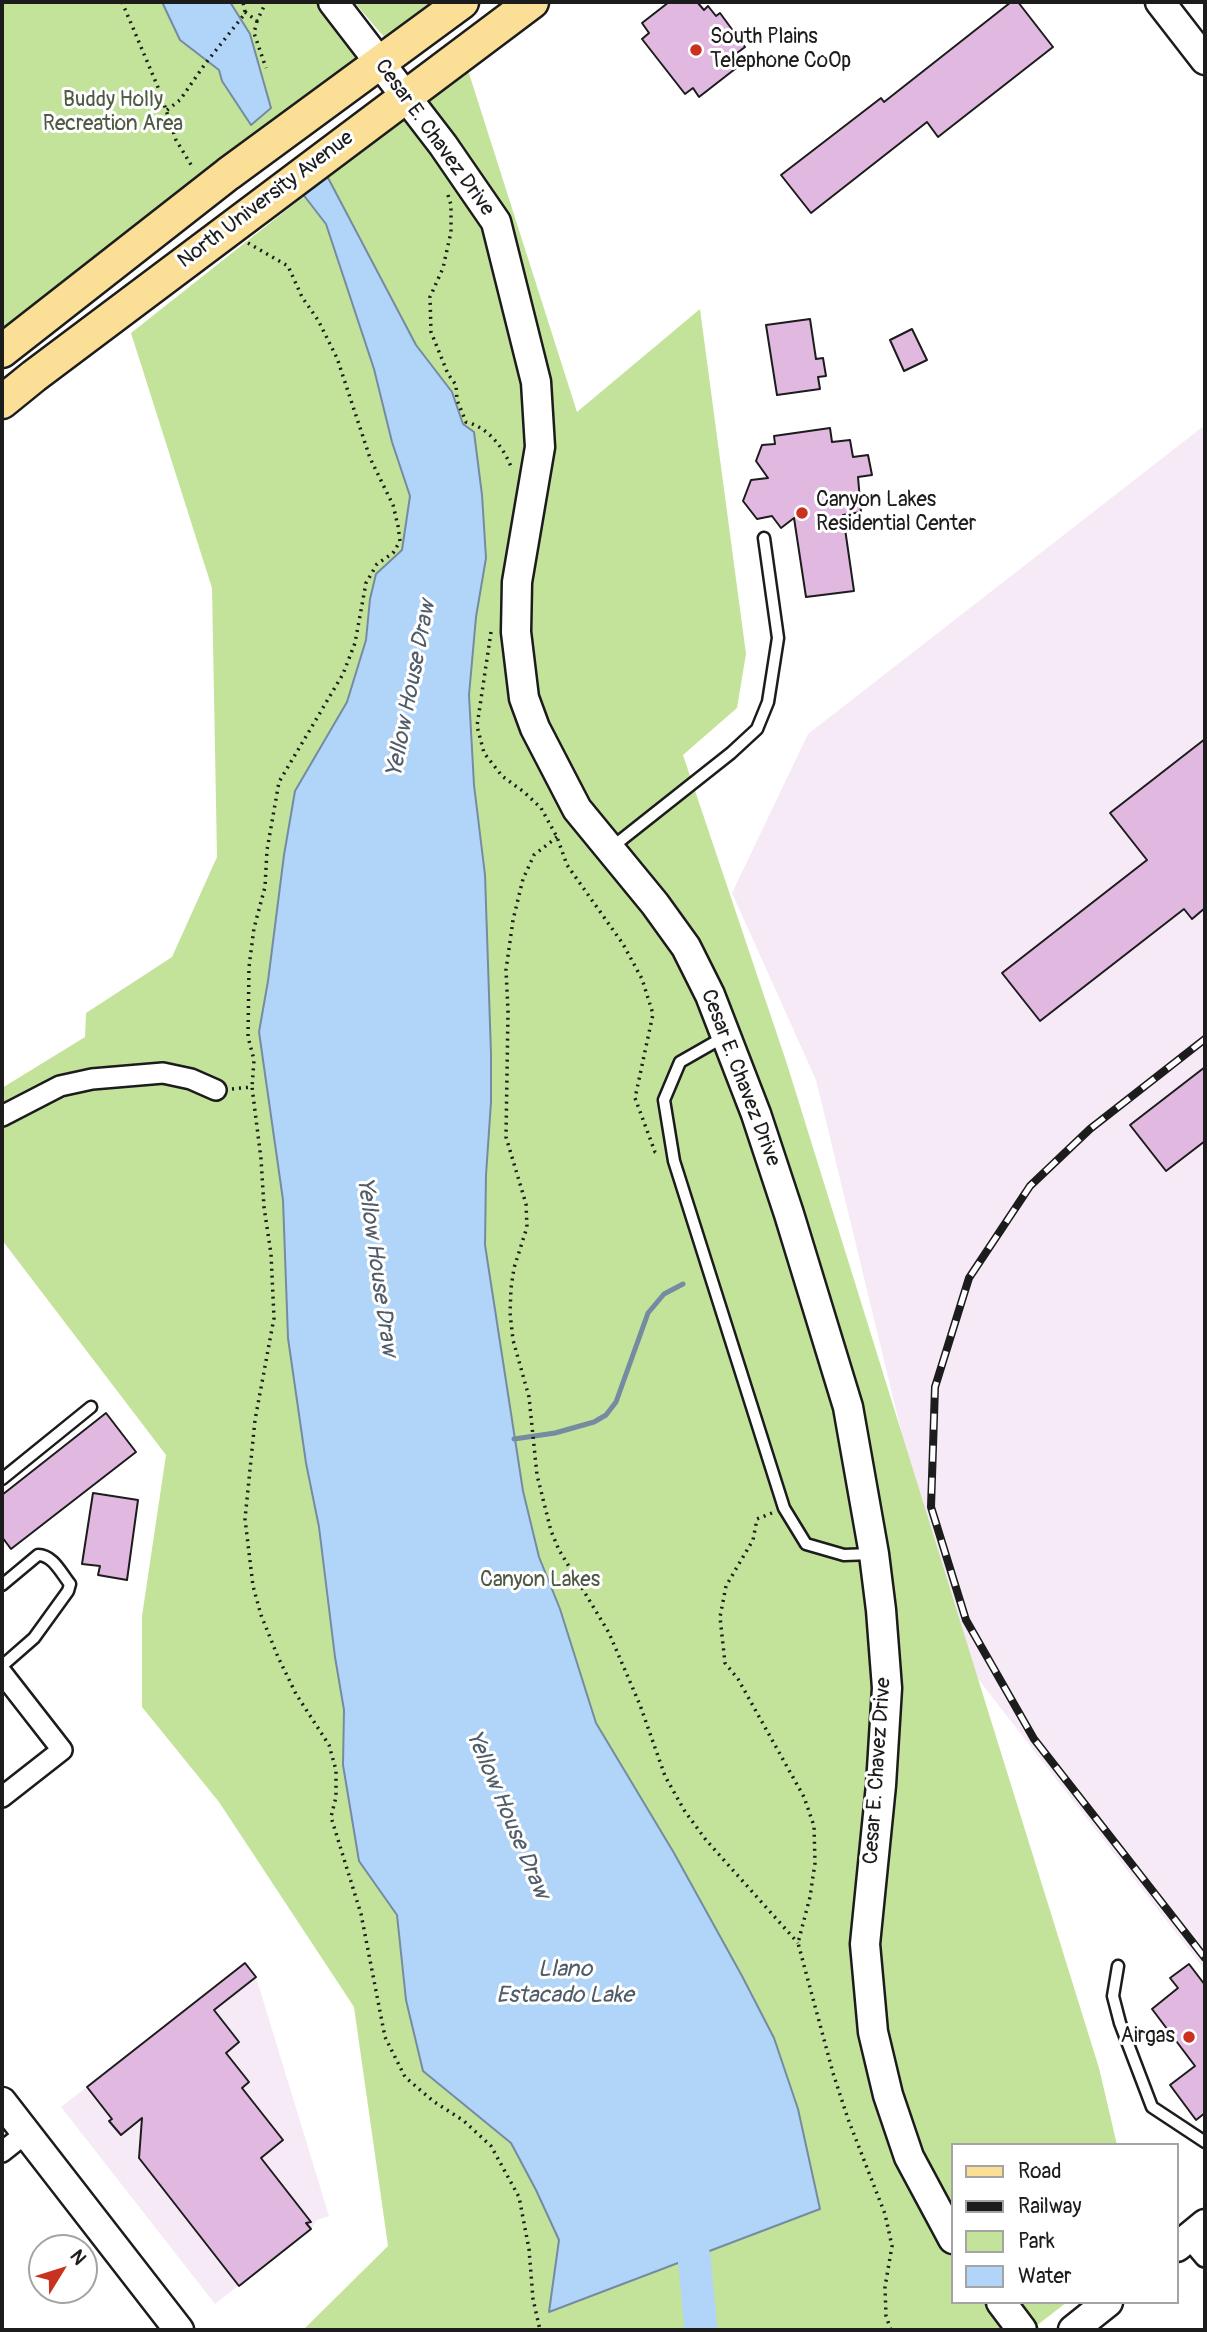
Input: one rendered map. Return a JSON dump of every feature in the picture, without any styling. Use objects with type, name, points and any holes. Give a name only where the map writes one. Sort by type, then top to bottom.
[{"type":"main road","name":"North University Avenue","points":[[2,402],[15,355],[228,174],[462,2]]},
{"type":"main road","name":"North University Avenue","points":[[15,355],[405,95],[532,2]]},
{"type":"street","name":"Cesar E. Chavez Drive","points":[[332,2],[443,145],[496,222],[536,382],[540,447],[517,582],[516,632],[524,698],[535,728],[577,809],[655,904],[686,947],[710,995],[756,1114],[848,1407],[874,1554],[887,1688],[881,1785],[864,1944],[873,2032],[888,2095],[909,2157],[951,2235]]},
{"type":"street","points":[[1160,2],[1205,60]]},
{"type":"street","points":[[2,1116],[60,1086],[92,1079],[163,1073],[191,1079],[216,1090]]},
{"type":"street","points":[[2,1673],[62,1750],[2,1797]]},
{"type":"street","points":[[2,2102],[179,2330]]},
{"type":"street","points":[[2,2152],[26,2133]]},
{"type":"street","points":[[1002,2304],[1022,2330]]},
{"type":"street","points":[[1073,2330],[1106,2304]]},
{"type":"lane","points":[[610,848],[731,753],[757,729],[768,702],[778,638],[764,538]]},
{"type":"lane","points":[[726,1036],[680,1062],[664,1100],[674,1161],[784,1508],[806,1544],[844,1556],[874,1554]]},
{"type":"lane","points":[[2,1479],[90,1407]]},
{"type":"lane","points":[[2,1584],[38,1555],[43,1554],[50,1558],[70,1584],[68,1591],[34,1638],[2,1666]]},
{"type":"lane","points":[[1118,1966],[1112,1996],[1152,2107],[1205,2142]]},
{"type":"path","points":[[122,2],[167,110],[176,140],[193,168]]},
{"type":"path","points":[[167,110],[180,100],[244,14],[243,2]]},
{"type":"path","points":[[266,2],[254,33],[266,68]]},
{"type":"path","points":[[244,14],[257,21]]},
{"type":"path","points":[[239,238],[288,266],[302,297],[318,320],[337,358],[370,458],[393,505],[400,541],[393,553],[377,564],[366,583],[355,643],[343,674],[279,782],[267,850],[265,887],[254,928],[249,967],[248,1037],[254,1060],[252,1087],[271,1254],[274,1318],[251,1450],[245,1519],[253,1586],[278,1657],[296,1694],[329,1745],[336,1770],[336,1797],[331,1817],[361,1913],[385,2037],[405,2077],[433,2101],[464,2121],[491,2146],[519,2197],[540,2330]]},
{"type":"path","points":[[556,837],[534,855],[523,879],[513,920],[506,970],[506,1137],[526,1205],[527,1227],[514,1268],[510,1313],[513,1340],[529,1397],[537,1475],[555,1541],[609,1633],[640,1705],[664,1776],[706,1840],[798,1943],[833,2073],[885,2214],[892,2246],[885,2287],[886,2316],[891,2330]]},
{"type":"path","points":[[216,1090],[252,1087]]},
{"type":"path","points":[[784,1508],[757,1519],[753,1540],[726,1586],[720,1617],[726,1663],[738,1679],[804,1797],[814,1826],[815,1863],[798,1943]]},
{"type":"shaded area","points":[[1205,425],[1205,1970],[975,1675],[906,1451],[816,1080],[732,893],[808,734]]},
{"type":"shaded area","points":[[245,1963],[256,1977],[329,2216],[317,2220],[311,2229],[215,2304],[61,2107]]},
{"type":"green space","name":"Buddy Holly Recreation Area","points":[[2,2],[316,2],[356,59],[2,344]]},
{"type":"green space","points":[[354,2],[431,2],[384,37]]},
{"type":"green space","name":"Canyon Lakes","points":[[467,67],[577,412],[700,309],[746,654],[737,708],[683,755],[787,1064],[1099,2068],[1117,2143],[951,2143],[951,2304],[1064,2304],[1031,2330],[303,2330],[388,2246],[354,2007],[219,1802],[142,1707],[142,1616],[166,1455],[2,1240],[2,1088],[85,1037],[86,1013],[172,957],[217,857],[212,588],[131,333]]},
{"type":"water","points":[[162,2],[230,2],[250,34],[271,108],[251,125],[222,81],[219,70],[180,40]]},
{"type":"water","name":"Llano Estacado Lake","points":[[326,174],[416,345],[452,392],[463,424],[474,432],[486,558],[476,617],[469,695],[474,785],[485,875],[491,1054],[485,1245],[523,1491],[539,1557],[560,1609],[596,1723],[674,1853],[774,2038],[798,2109],[820,2209],[549,2312],[559,2240],[511,2143],[423,2071],[406,2000],[397,1915],[359,1861],[343,1765],[344,1710],[319,1527],[306,1463],[288,1338],[283,1200],[259,1032],[284,855],[295,791],[347,702],[366,640],[370,599],[376,574],[402,550],[410,496],[392,442],[374,369],[326,224],[302,193]]},
{"type":"building","name":"South Plains Telephone CoOp","points":[[669,2],[697,2],[704,10],[708,6],[716,16],[720,13],[745,47],[737,53],[744,62],[699,97],[693,88],[685,94],[642,39],[649,33],[642,23]]},
{"type":"building","points":[[1011,2],[1018,2],[1053,47],[938,137],[927,122],[811,213],[781,175],[881,98],[884,102]]},
{"type":"building","points":[[810,319],[816,359],[823,358],[826,376],[818,377],[820,389],[777,395],[766,325]]},
{"type":"building","points":[[912,329],[927,360],[904,371],[890,340]]},
{"type":"building","name":"Canyon Lakes Residential Center","points":[[830,428],[832,442],[850,440],[853,457],[868,455],[872,475],[858,477],[861,512],[843,515],[854,591],[806,597],[794,518],[781,528],[772,516],[757,519],[743,501],[751,480],[768,478],[756,461],[762,445],[775,444],[774,436]]},
{"type":"building","points":[[1205,739],[1205,908],[1192,919],[1184,909],[1040,1021],[1002,973],[1147,860],[1110,813]]},
{"type":"building","points":[[1205,1067],[1205,1141],[1166,1171],[1130,1125]]},
{"type":"building","points":[[106,1413],[136,1452],[11,1549],[2,1537],[2,1495]]},
{"type":"building","points":[[93,1493],[138,1500],[127,1580],[98,1575],[100,1566],[82,1564]]},
{"type":"building","points":[[245,1963],[256,1977],[214,2010],[239,2042],[226,2053],[249,2082],[242,2088],[283,2140],[261,2158],[311,2222],[306,2223],[311,2229],[239,2286],[139,2158],[142,2118],[121,2135],[87,2087]]},
{"type":"building","name":"Airgas","points":[[1189,1964],[1205,1985],[1205,2113],[1196,2120],[1170,2085],[1195,2066],[1152,2009],[1178,1988],[1170,1978]]},
{"type":"waterway","points":[[514,1439],[555,1433],[594,1422],[606,1415],[616,1402],[648,1313],[664,1294],[683,1284]]},
{"type":"waterway","name":"Yellow House Draw","points":[[676,2216],[694,2257],[701,2330]]},
{"type":"railway","points":[[1205,1039],[1090,1129],[1030,1186],[969,1278],[935,1387],[931,1507],[966,1620],[1034,1739],[1205,1958]]},
{"type":"place","name":"South Plains Telephone CoOp","points":[[696,50]]},
{"type":"place","name":"Canyon Lakes Residential Center","points":[[802,513]]},
{"type":"place","name":"Airgas","points":[[1189,2037]]}]
